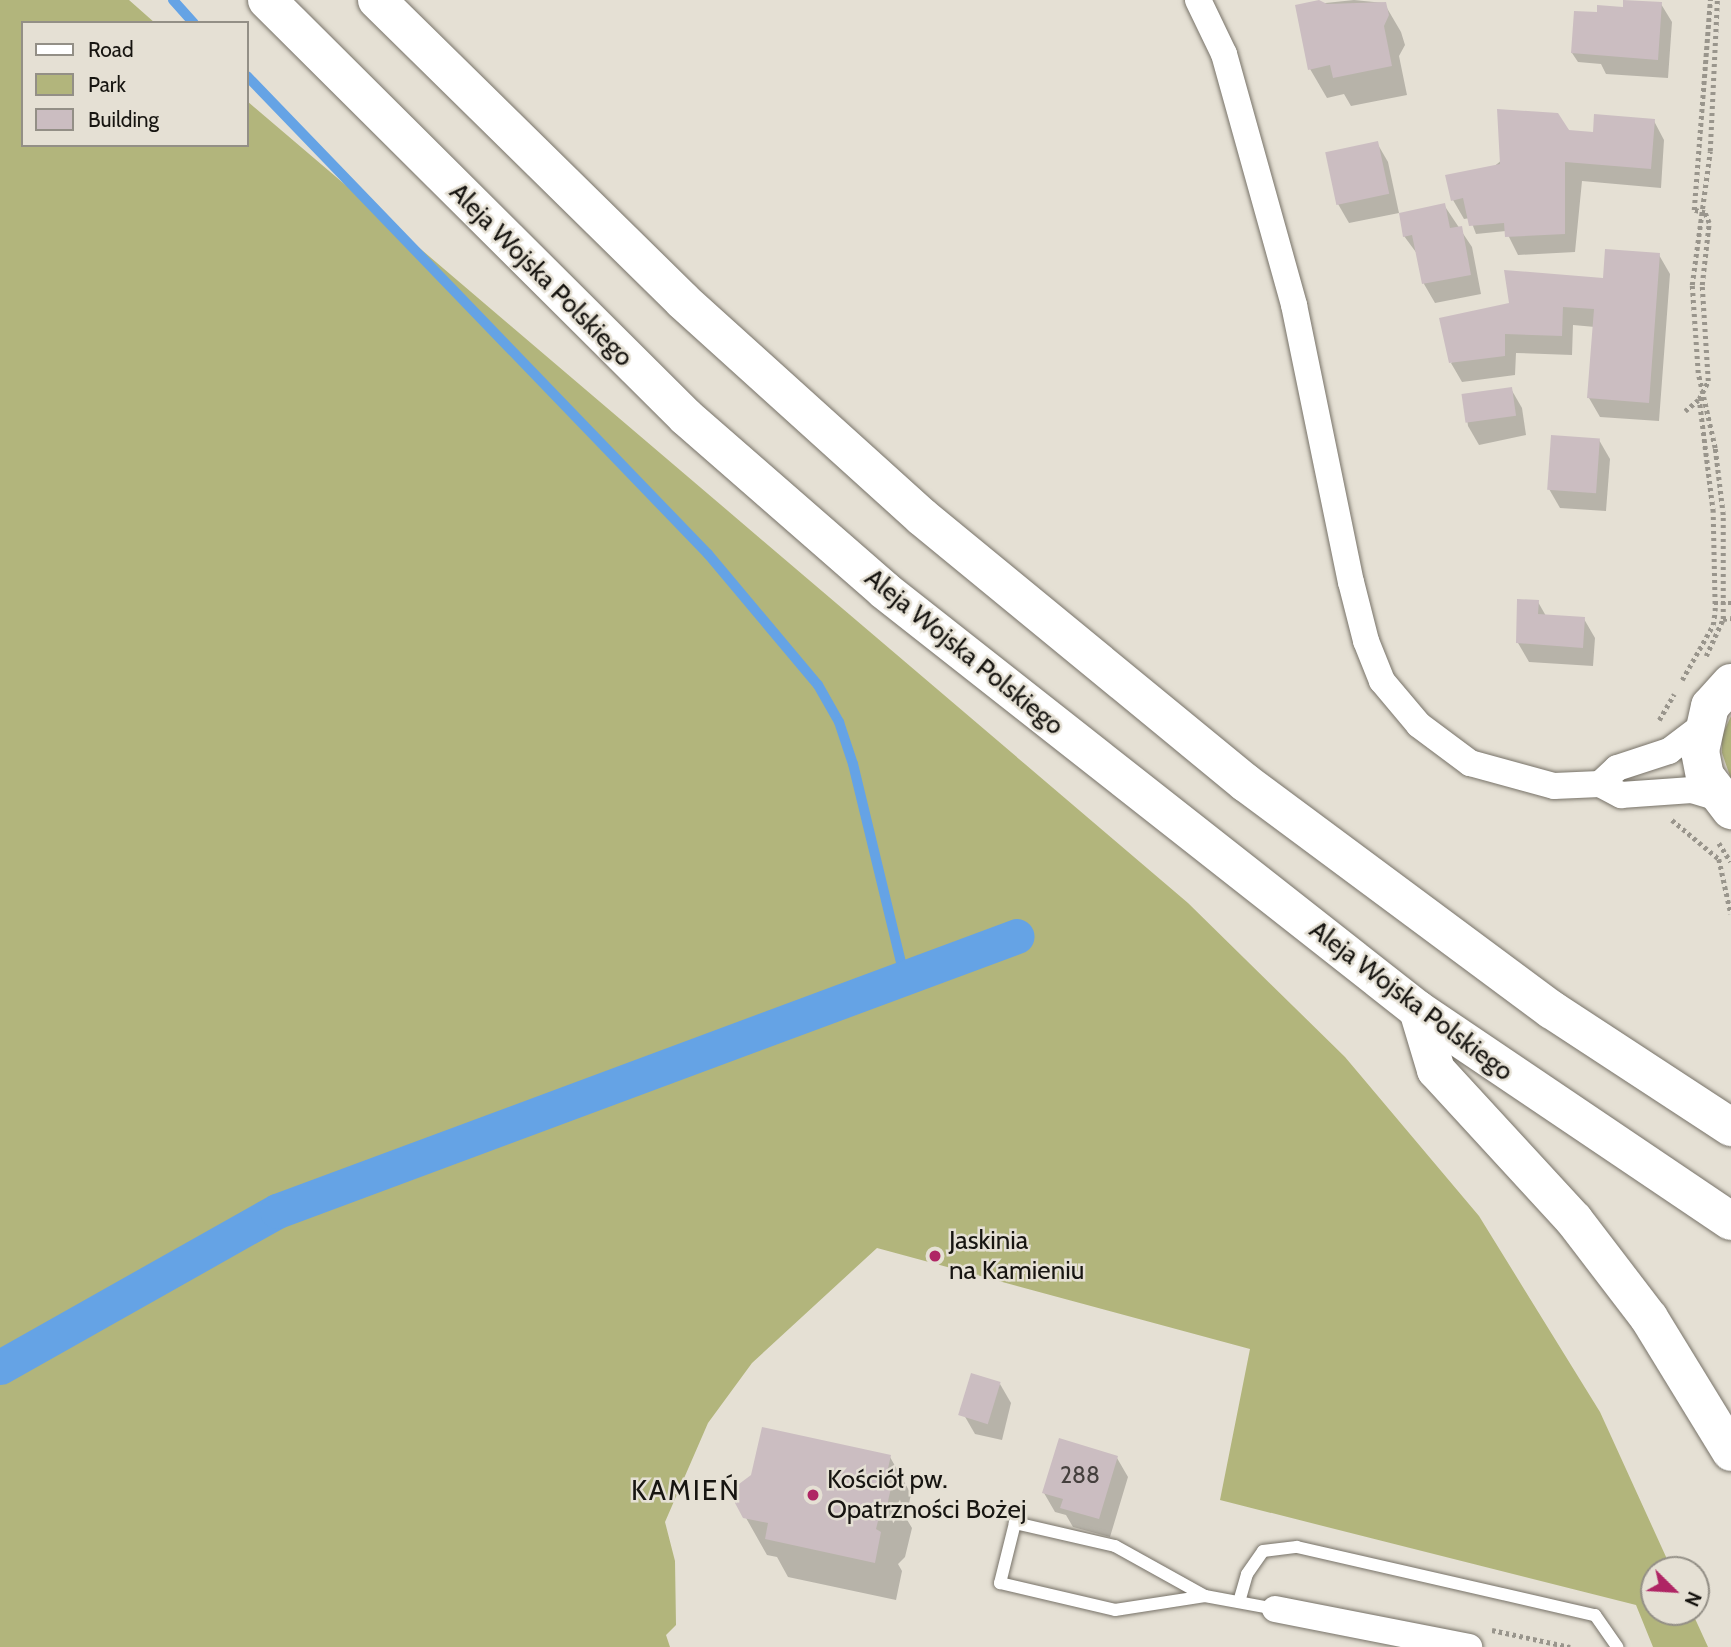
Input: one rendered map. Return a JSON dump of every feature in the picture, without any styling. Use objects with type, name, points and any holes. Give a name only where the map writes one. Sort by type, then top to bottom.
[{"type":"main road","name":"Aleja Wojska Polskiego","points":[[267,0],[686,418],[884,590],[1418,1010],[1731,1221]]},
{"type":"main road","points":[[377,0],[683,301],[922,517],[1246,783],[1552,1010],[1731,1127]]},
{"type":"main road","points":[[1725,804],[1705,776],[1700,751],[1702,726],[1710,706],[1731,683]]},
{"type":"main road","points":[[1418,1010],[1436,1070],[1583,1231],[1649,1318],[1731,1452]]},
{"type":"street","points":[[1198,0],[1224,54],[1294,305],[1350,582],[1366,641],[1382,681],[1419,725],[1470,763],[1554,786],[1600,784],[1621,794],[1692,790],[1725,804]]},
{"type":"street","points":[[1600,784],[1617,768],[1649,760],[1702,726]]},
{"type":"street","points":[[1275,1609],[1469,1647]]},
{"type":"lane","points":[[1205,1596],[1115,1546],[1015,1523],[1000,1583],[1115,1609],[1205,1596],[1275,1609]]},
{"type":"lane","points":[[1238,1602],[1247,1574],[1263,1551],[1297,1547],[1595,1615],[1617,1647]]},
{"type":"path","points":[[1685,411],[1699,399],[1707,381],[1702,285],[1709,223],[1702,213],[1694,210],[1710,0]]},
{"type":"path","points":[[1717,0],[1702,213],[1692,285],[1703,392],[1716,448],[1723,515],[1723,619],[1731,618]]},
{"type":"path","points":[[1649,760],[1649,738],[1713,625],[1713,512],[1699,399]]},
{"type":"path","points":[[1714,603],[1731,603]]},
{"type":"path","points":[[1656,792],[1664,814],[1719,859],[1731,914]]},
{"type":"green space","points":[[0,0],[129,0],[153,21],[21,21],[21,147],[248,147],[248,102],[1188,903],[1345,1057],[1479,1216],[1600,1412],[1666,1556],[1640,1556],[1640,1615],[1636,1605],[1220,1500],[1250,1349],[877,1248],[752,1363],[708,1423],[665,1522],[675,1561],[676,1625],[666,1635],[670,1647],[0,1647]]},
{"type":"green space","points":[[1731,716],[1731,779],[1722,753],[1722,736]]},
{"type":"green space","points":[[1644,1626],[1698,1626],[1708,1647],[1653,1647]]},
{"type":"building","points":[[1319,0],[1327,4],[1386,2],[1389,15],[1384,26],[1392,66],[1333,78],[1330,65],[1308,70],[1295,5]]},
{"type":"building","points":[[1623,0],[1662,2],[1658,60],[1571,53],[1574,11],[1597,12],[1597,5],[1623,7]]},
{"type":"building","points":[[1497,109],[1558,113],[1569,130],[1593,132],[1594,114],[1655,119],[1651,169],[1565,162],[1565,234],[1505,237],[1504,223],[1469,226],[1463,198],[1451,201],[1445,175],[1500,164]]},
{"type":"building","points":[[1378,141],[1389,194],[1336,205],[1325,152]]},
{"type":"building","points":[[1445,203],[1450,228],[1462,226],[1471,275],[1422,284],[1412,235],[1403,237],[1399,213]]},
{"type":"building","points":[[1605,249],[1660,253],[1649,403],[1587,398],[1594,309],[1563,307],[1562,336],[1505,334],[1505,356],[1449,363],[1439,318],[1509,303],[1504,270],[1603,278]]},
{"type":"building","points":[[1512,387],[1516,416],[1466,423],[1461,394]]},
{"type":"building","points":[[1551,435],[1600,438],[1596,493],[1547,490]]},
{"type":"building","points":[[1517,599],[1539,600],[1538,614],[1585,617],[1583,648],[1516,643]]},
{"type":"building","points":[[971,1373],[1001,1382],[988,1424],[958,1415]]},
{"type":"building","name":"Kościół pw. Opatrzności Bożej","points":[[762,1427],[891,1455],[884,1487],[891,1488],[884,1519],[878,1521],[876,1529],[881,1532],[875,1563],[765,1539],[768,1523],[743,1518],[735,1503],[739,1484],[751,1475]]},
{"type":"building","points":[[1059,1438],[1118,1456],[1099,1519],[1060,1508],[1063,1499],[1042,1493]]},
{"type":"waterway","points":[[173,0],[192,21]]},
{"type":"waterway","points":[[248,77],[708,554],[818,685],[839,722],[853,764],[904,975]]},
{"type":"waterway","points":[[0,1367],[277,1211],[1017,936]]},
{"type":"place","name":"Jaskinia na Kamieniu","points":[[935,1256]]},
{"type":"place","name":"Kościół pw. Opatrzności Bożej","points":[[813,1495]]},
{"type":"district","name":"KAMIEŃ","points":[[686,1490]]}]
